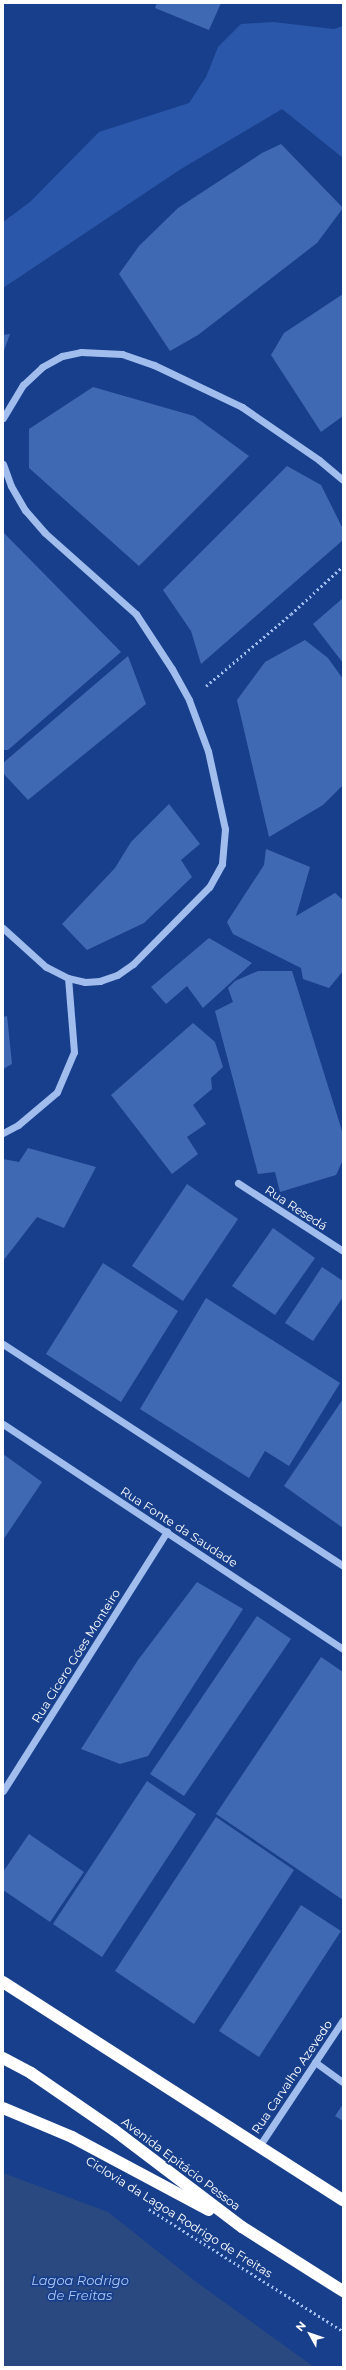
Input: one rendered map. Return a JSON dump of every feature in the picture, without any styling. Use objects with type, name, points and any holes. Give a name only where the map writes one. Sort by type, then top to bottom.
[{"type":"highway","points":[[3,1982],[260,2145],[343,2200]]},
{"type":"highway","name":"Avenida Epitácio Pessoa","points":[[3,2058],[31,2073],[114,2130],[242,2227],[343,2291]]},
{"type":"highway","points":[[3,2108],[72,2137],[242,2227]]},
{"type":"street","points":[[3,418],[22,385],[42,368],[62,356],[94,351],[122,354],[154,365],[242,407],[320,460],[343,480]]},
{"type":"street","points":[[3,464],[11,486],[25,510],[45,533],[136,614],[172,669],[189,700],[208,751],[225,829],[225,852],[217,876],[201,897],[133,964],[117,975],[100,981],[85,982],[68,978],[46,966],[3,928]]},
{"type":"street","points":[[3,1133],[18,1125],[56,1092],[74,1052],[68,978]]},
{"type":"street","name":"Rua Resedá","points":[[238,1182],[343,1251]]},
{"type":"street","points":[[3,1344],[343,1566]]},
{"type":"street","name":"Rua Fonte da Saudade","points":[[3,1424],[343,1649]]},
{"type":"street","name":"Rua Cicero Góes Monteiro","points":[[3,1792],[167,1532]]},
{"type":"street","name":"Rua Carvalho Azevedo","points":[[260,2145],[343,2020]]},
{"type":"street","points":[[315,2062],[343,2082]]},
{"type":"path","points":[[189,700],[291,614],[343,566]]},
{"type":"path","name":"Ciclovia da Lagoa Rodrigo de Freitas","points":[[144,2206],[343,2331]]},
{"type":"shaded area","points":[[273,22],[334,29],[343,26],[343,158],[282,109],[181,169],[3,288],[3,222],[30,202],[99,132],[189,103],[206,77],[218,47],[241,24]]},
{"type":"water","name":"Lagoa Rodrigo de Freitas","points":[[3,2173],[108,2212],[195,2281],[314,2367],[3,2367]]},
{"type":"building","points":[[157,3],[221,3],[209,30],[155,8]]},
{"type":"building","points":[[281,144],[343,208],[317,243],[198,335],[170,351],[119,274],[139,246],[178,208],[262,153]]},
{"type":"building","points":[[343,294],[343,416],[321,432],[271,355],[284,333]]},
{"type":"building","points":[[10,334],[3,353],[3,335]]},
{"type":"building","points":[[93,387],[194,416],[249,456],[139,566],[29,468],[29,429]]},
{"type":"building","points":[[287,466],[321,485],[343,529],[343,540],[201,664],[191,631],[163,590]]},
{"type":"building","points":[[3,532],[121,652],[8,750],[3,750]]},
{"type":"building","points":[[343,598],[343,663],[313,624]]},
{"type":"building","points":[[305,640],[328,658],[343,679],[343,785],[323,805],[269,837],[237,700],[265,662]]},
{"type":"building","points":[[128,656],[146,704],[28,800],[3,773],[3,763]]},
{"type":"building","points":[[169,804],[200,844],[181,860],[192,877],[144,923],[87,950],[62,924],[115,868],[131,842]]},
{"type":"building","points":[[266,849],[310,867],[296,916],[335,893],[343,900],[343,971],[329,988],[303,979],[301,968],[233,934],[227,922],[264,865]]},
{"type":"building","points":[[209,938],[252,963],[203,1008],[187,986],[166,1004],[151,987]]},
{"type":"building","points":[[258,971],[292,971],[343,1134],[343,1160],[336,1175],[280,1192],[275,1172],[258,1174],[215,1011],[233,1002],[228,988],[235,981]]},
{"type":"building","points":[[7,1016],[12,1064],[3,1069],[3,1017]]},
{"type":"building","points":[[193,1023],[215,1042],[223,1067],[211,1078],[212,1089],[193,1105],[206,1124],[187,1137],[198,1154],[172,1174],[111,1095]]},
{"type":"building","points":[[28,1148],[96,1167],[64,1228],[37,1217],[3,1261],[3,1159],[19,1162]]},
{"type":"building","points":[[187,1184],[238,1219],[183,1301],[132,1266]]},
{"type":"building","points":[[273,1228],[315,1258],[275,1315],[232,1286]]},
{"type":"building","points":[[103,1263],[178,1311],[121,1402],[46,1354]]},
{"type":"building","points":[[322,1267],[343,1281],[343,1297],[313,1341],[285,1323]]},
{"type":"building","points":[[206,1298],[340,1383],[289,1466],[265,1451],[249,1478],[140,1409]]},
{"type":"building","points":[[343,1399],[343,1528],[284,1486]]},
{"type":"building","points":[[3,1454],[42,1482],[3,1540]]},
{"type":"building","points":[[197,1582],[243,1609],[148,1756],[120,1764],[81,1749],[138,1660]]},
{"type":"building","points":[[257,1616],[291,1639],[184,1796],[150,1774]]},
{"type":"building","points":[[321,1657],[343,1672],[343,1900],[216,1814]]},
{"type":"building","points":[[147,1781],[196,1814],[102,1957],[53,1924]]},
{"type":"building","points":[[216,1817],[294,1870],[194,2024],[115,1971]]},
{"type":"building","points":[[29,1834],[84,1872],[50,1922],[3,1890],[3,1872]]},
{"type":"building","points":[[301,1905],[341,1931],[259,2057],[219,2031]]},
{"type":"building","points":[[343,2104],[343,2121],[335,2116]]}]
